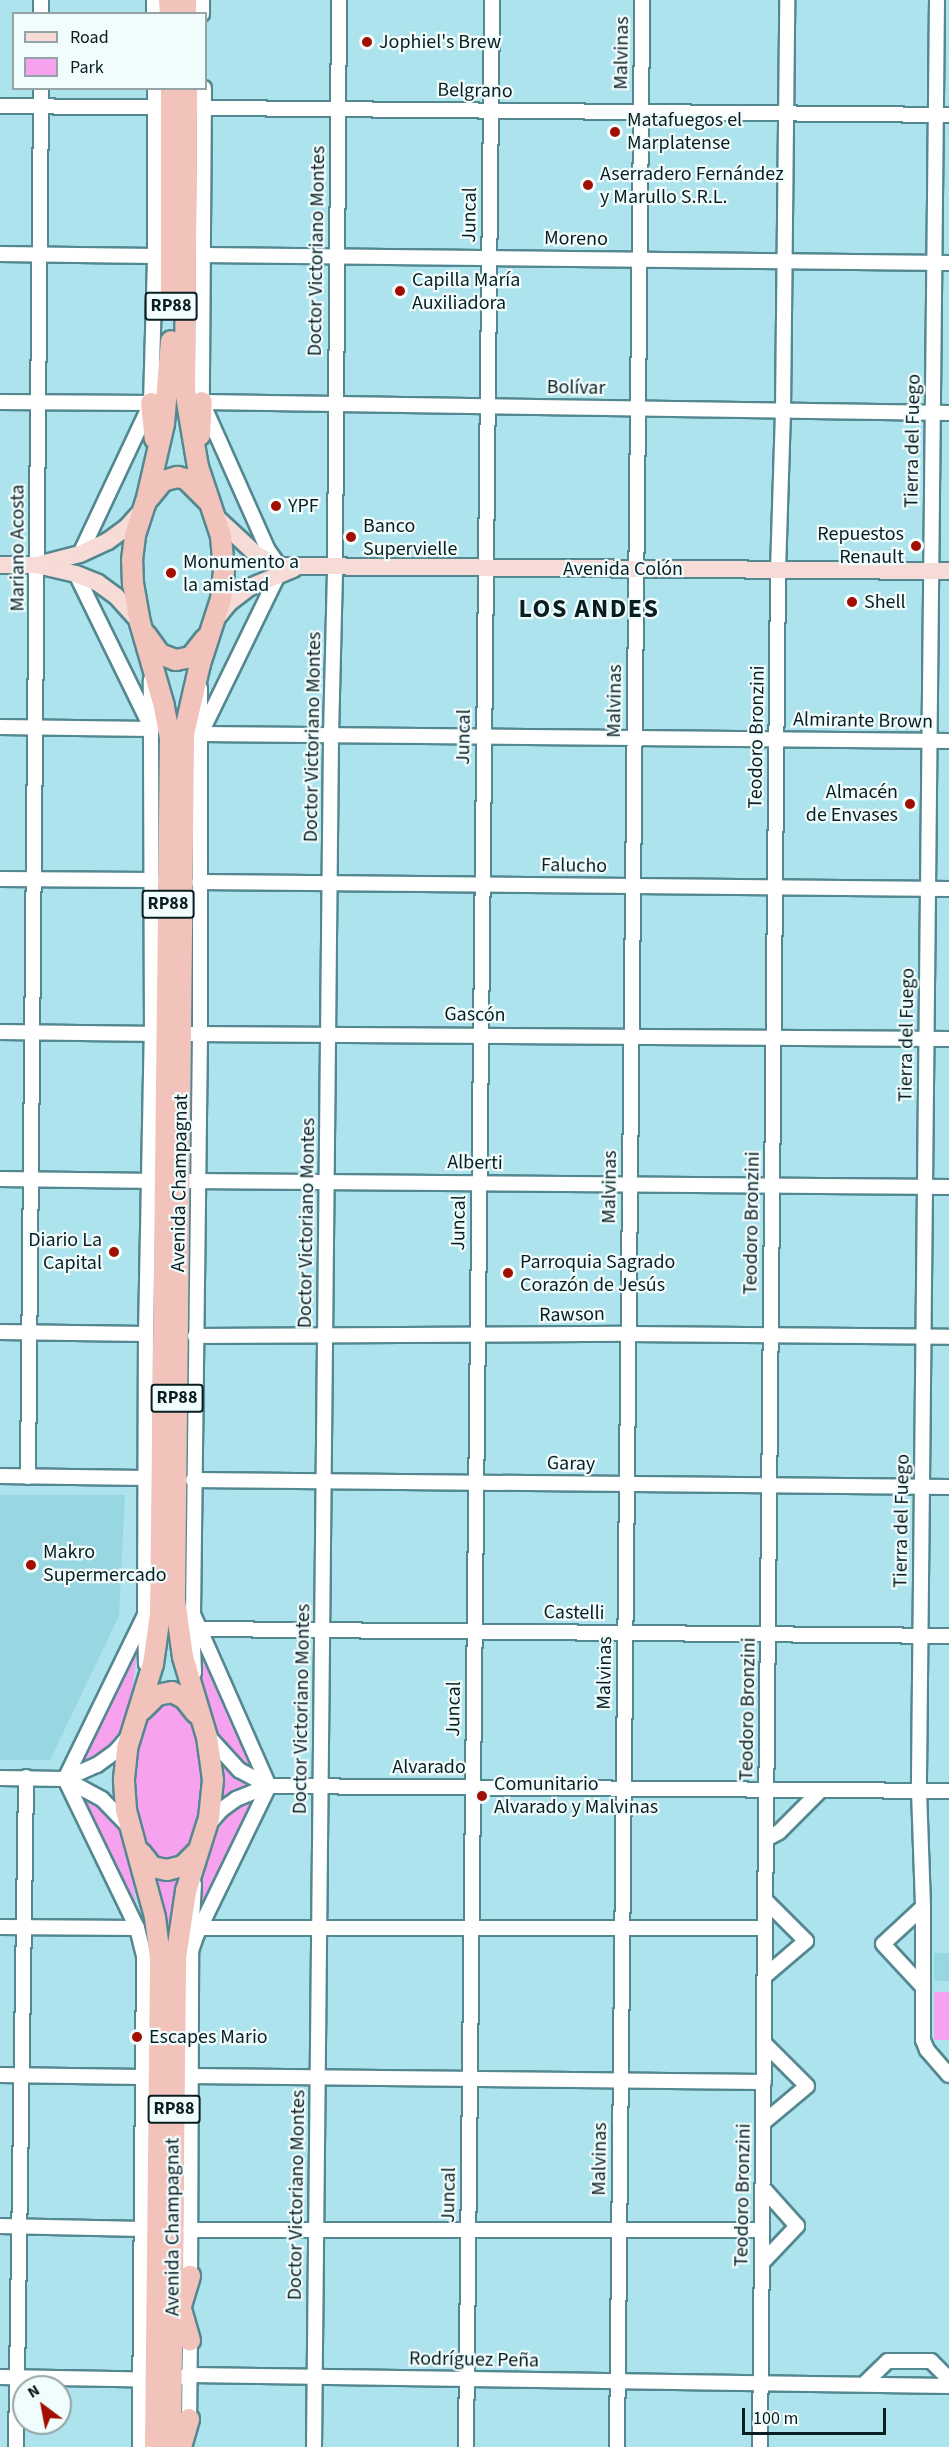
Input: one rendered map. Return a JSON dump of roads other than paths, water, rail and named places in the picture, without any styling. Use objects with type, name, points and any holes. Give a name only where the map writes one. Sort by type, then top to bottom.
[{"type":"highway","name":"Avenida Champagnat","points":[[175,1034],[170,738],[133,585],[132,560],[135,535],[164,424],[171,357],[179,101]]},
{"type":"highway","name":"Avenida Champagnat","points":[[155,2447],[164,2418],[165,2379],[160,1958],[155,1917],[126,1810],[124,1779],[134,1725],[145,1698],[156,1648],[160,1614],[184,734],[200,664],[213,625],[224,571],[224,553],[213,510],[198,467],[189,424],[183,355],[179,101]]},
{"type":"highway","points":[[198,467],[202,402]]},
{"type":"highway","points":[[152,403],[157,456]]},
{"type":"highway","name":"Avenida Colón","points":[[144,506],[163,481],[177,477],[191,482],[213,510]]},
{"type":"highway","name":"Avenida Colón","points":[[142,627],[160,654],[176,660],[191,657],[213,625]]},
{"type":"highway","name":"Avenida Champagnat","points":[[165,2276],[176,1958],[182,1906],[204,1837],[213,1780],[210,1752],[183,1657],[175,1600],[173,1181]]},
{"type":"highway","name":"RP88","points":[[134,1725],[151,1699],[161,1693],[172,1692],[185,1699],[202,1726]]},
{"type":"highway","points":[[139,1852],[148,1864],[167,1870],[187,1864],[204,1837]]},
{"type":"highway","points":[[165,2276],[149,2307],[165,2339]]},
{"type":"highway","points":[[165,2276],[181,2308],[165,2339]]},
{"type":"highway","points":[[164,2418],[180,2447]]},
{"type":"highway","points":[[149,2447],[164,2418]]},
{"type":"main road","name":"Avenida Colón","points":[[38,565],[80,554],[108,541],[126,528],[144,506]]},
{"type":"main road","name":"Avenida Colón","points":[[213,510],[257,555],[279,571]]},
{"type":"main road","name":"Avenida Colón","points":[[0,565],[38,565],[76,574],[98,583],[116,596],[142,627]]},
{"type":"main road","name":"Avenida Colón","points":[[213,625],[239,594],[279,571],[297,567],[949,571]]},
{"type":"street","name":"Doctor Victoriano Montes","points":[[314,2447],[331,735],[335,568],[339,0]]},
{"type":"street","name":"Juncal","points":[[466,2447],[492,0]]},
{"type":"street","name":"Malvinas","points":[[617,2447],[642,0]]},
{"type":"street","name":"Teodoro Bronzini","points":[[760,2447],[778,571],[783,411],[787,0]]},
{"type":"street","name":"Tierra del Fuego","points":[[938,0],[943,115],[942,263],[933,413],[919,1791],[924,2045],[949,2075]]},
{"type":"street","name":"Mariano Acosta","points":[[28,1477],[41,90]]},
{"type":"street","name":"Avenida Champagnat","points":[[158,90],[179,101]]},
{"type":"street","name":"Avenida Champagnat","points":[[179,101],[200,90]]},
{"type":"street","name":"Belgrano","points":[[0,106],[179,101],[338,109],[943,115]]},
{"type":"street","name":"Avenida Champagnat","points":[[179,101],[203,255],[202,402],[279,571],[201,734]]},
{"type":"street","name":"Avenida Champagnat","points":[[80,554],[152,403],[155,256],[179,101]]},
{"type":"street","points":[[0,254],[155,256]]},
{"type":"street","name":"Moreno","points":[[203,255],[942,263]]},
{"type":"street","points":[[0,402],[152,403]]},
{"type":"street","name":"Bolívar","points":[[202,402],[949,413]]},
{"type":"street","name":"Avenida Champagnat","points":[[76,574],[152,729]]},
{"type":"street","name":"Avenida Champagnat","points":[[151,663],[152,880],[175,1034]]},
{"type":"street","name":"Avenida Champagnat","points":[[195,1702],[192,1614],[195,1336],[173,1181],[175,1034],[199,882],[200,664]]},
{"type":"street","points":[[0,727],[152,729]]},
{"type":"street","name":"Almirante Brown","points":[[201,734],[949,741]]},
{"type":"street","points":[[0,879],[152,880]]},
{"type":"street","name":"Falucho","points":[[199,882],[949,889]]},
{"type":"street","name":"Gascón","points":[[0,1032],[949,1039]]},
{"type":"street","name":"Alberti","points":[[0,1179],[949,1187]]},
{"type":"street","name":"Avenida Champagnat","points":[[145,1698],[146,1334],[173,1181]]},
{"type":"street","points":[[0,1332],[146,1334]]},
{"type":"street","name":"Rawson","points":[[195,1336],[628,1334],[949,1337]]},
{"type":"street","points":[[0,1476],[146,1478]]},
{"type":"street","name":"Garay","points":[[193,1480],[949,1487]]},
{"type":"street","name":"Avenida Champagnat","points":[[190,1959],[200,1929],[269,1786],[192,1614]]},
{"type":"street","name":"Avenida Champagnat","points":[[144,1957],[137,1928],[65,1779],[145,1615]]},
{"type":"street","name":"Castelli","points":[[198,1629],[949,1636]]},
{"type":"street","points":[[0,1778],[65,1779],[106,1759],[134,1725]]},
{"type":"street","points":[[202,1726],[233,1765],[269,1786]]},
{"type":"street","points":[[17,2375],[26,1778]]},
{"type":"street","points":[[65,1779],[110,1805],[124,1821],[139,1852]]},
{"type":"street","name":"Alvarado","points":[[204,1837],[216,1816],[228,1804],[251,1791],[269,1786],[949,1791]]},
{"type":"street","points":[[766,1839],[779,1832],[821,1790]]},
{"type":"street","name":"Avenida Champagnat","points":[[139,1852],[144,1957],[143,2229],[165,2276],[164,2418],[140,2447]]},
{"type":"street","name":"Avenida Champagnat","points":[[165,2276],[190,2230],[190,1959],[194,1865]]},
{"type":"street","points":[[765,1900],[806,1941],[765,1976]]},
{"type":"street","points":[[923,1907],[883,1944],[923,1987]]},
{"type":"street","points":[[0,1928],[137,1928]]},
{"type":"street","points":[[200,1929],[765,1928]]},
{"type":"street","points":[[763,2123],[807,2086],[764,2043]]},
{"type":"street","points":[[0,2075],[142,2077]]},
{"type":"street","points":[[190,2076],[764,2082]]},
{"type":"street","points":[[762,2263],[797,2226],[763,2188]]},
{"type":"street","points":[[0,2226],[143,2229]]},
{"type":"street","points":[[190,2230],[316,2228],[762,2230]]},
{"type":"street","points":[[864,2384],[888,2361],[931,2361],[949,2379]]},
{"type":"street","name":"Rodríguez Peña","points":[[72,2378],[315,2377],[949,2385]]},
{"type":"place","name":"Jophiel's Brew","points":[[367,42]]},
{"type":"place","name":"Matafuegos el Marplatense","points":[[615,132]]},
{"type":"place","name":"Aserradero Fernández y Marullo S.R.L.","points":[[588,185]]},
{"type":"place","name":"Capilla María Auxiliadora","points":[[400,291]]},
{"type":"place","name":"YPF","points":[[276,506]]},
{"type":"place","name":"Banco Supervielle","points":[[351,537]]},
{"type":"place","name":"Repuestos Renault","points":[[916,546]]},
{"type":"place","name":"Monumento a la amistad","points":[[171,573]]},
{"type":"place","name":"Shell","points":[[852,602]]},
{"type":"place","name":"Almacén de Envases","points":[[910,804]]},
{"type":"place","name":"Diario La Capital","points":[[114,1252]]},
{"type":"place","name":"Parroquia Sagrado Corazón de Jesús","points":[[508,1273]]},
{"type":"place","name":"Makro Supermercado","points":[[31,1565]]},
{"type":"place","name":"Comunitario Alvarado y Malvinas","points":[[482,1796]]},
{"type":"place","name":"Escapes Mario","points":[[137,2037]]},
{"type":"district","name":"LOS ANDES","points":[[589,609]]}]
